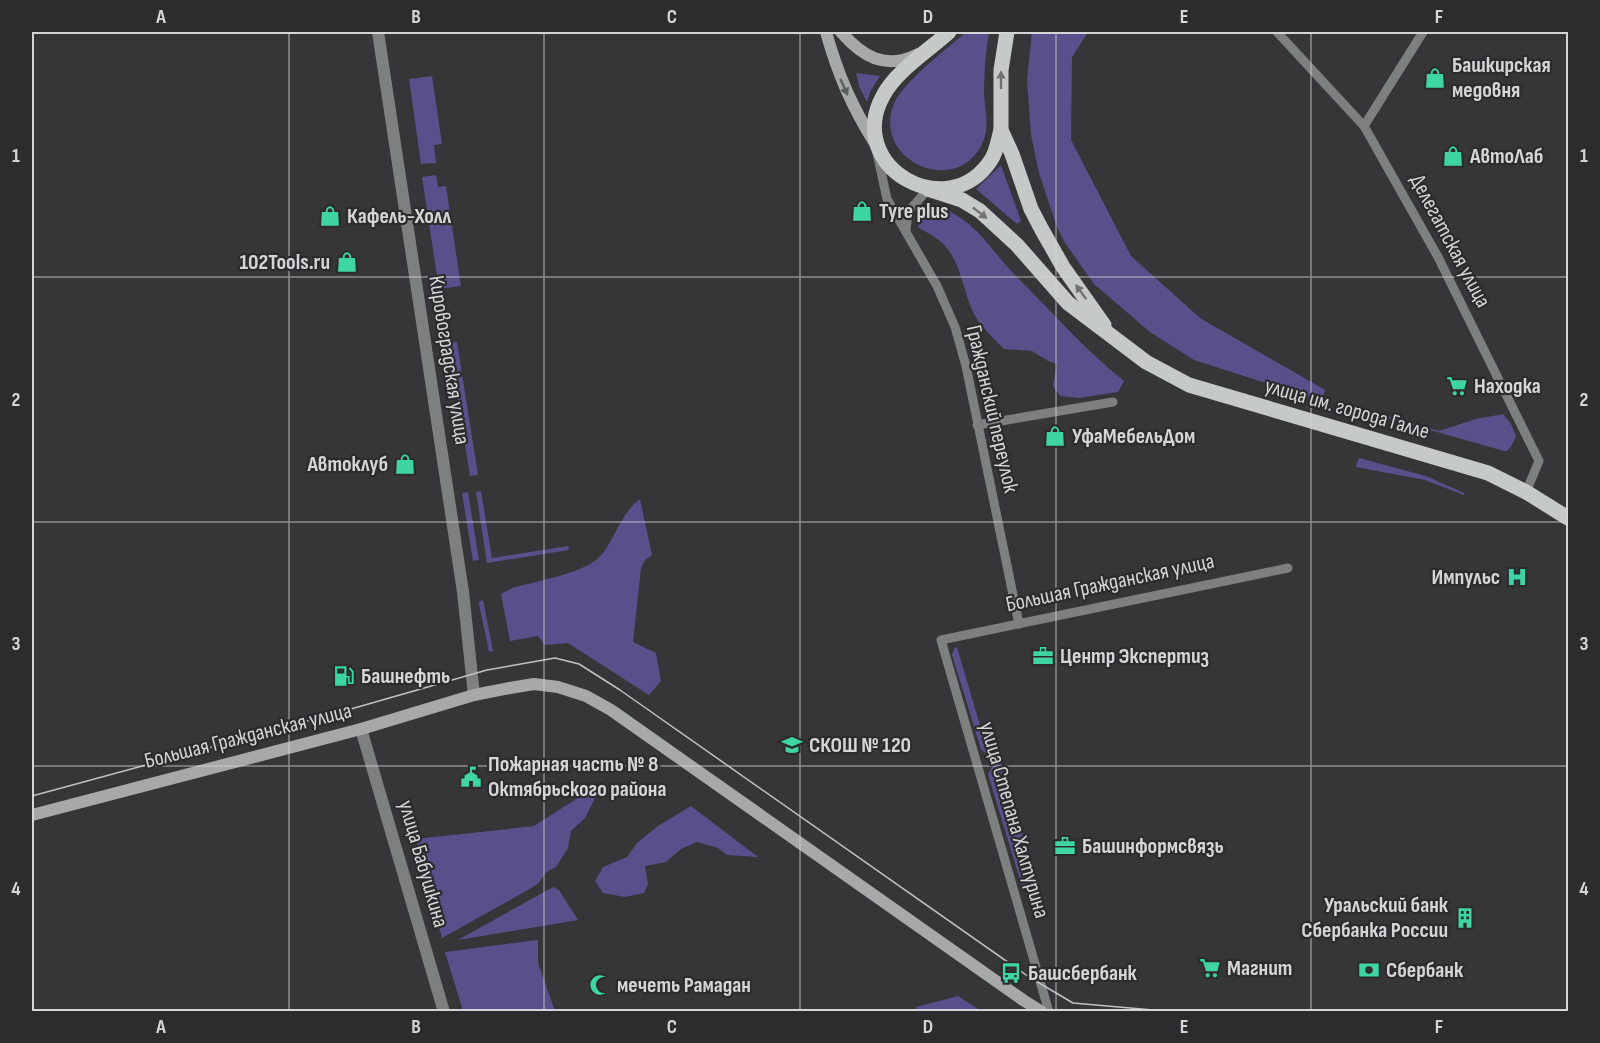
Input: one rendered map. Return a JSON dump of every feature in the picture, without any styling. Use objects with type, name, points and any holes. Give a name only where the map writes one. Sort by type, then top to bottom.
[{"type":"main road","points":[[826,32],[846,92],[876,145]]},
{"type":"main road","points":[[841,32],[866,56],[879,60],[892,62],[909,59],[932,47]]},
{"type":"main road","points":[[876,145],[874,121],[881,98],[910,65],[949,32]]},
{"type":"main road","name":"улица им. города Галле","points":[[1006,32],[1001,70],[1001,130],[1031,209],[1042,230],[1063,267],[1115,339]]},
{"type":"main road","points":[[928,189],[949,188],[969,181],[991,160],[1001,130]]},
{"type":"main road","name":"улица им. города Галле","points":[[876,145],[902,179],[963,200],[980,212],[1017,245],[1068,303],[1146,362],[1189,385],[1488,473],[1526,492],[1569,518]]},
{"type":"main road","name":"Большая Гражданская улица","points":[[32,814],[361,729],[474,695],[534,684],[558,687],[586,696],[611,710],[1023,1000],[1042,1011]]},
{"type":"street","name":"Кировоградская улица","points":[[378,32],[463,592],[474,695]]},
{"type":"street","name":"Делегатская улица","points":[[1277,32],[1365,126],[1438,257],[1539,461],[1526,492]]},
{"type":"street","points":[[1365,126],[1423,32]]},
{"type":"street","name":"Гражданский переулок","points":[[876,145],[887,199],[937,286],[955,327],[966,366],[1018,624]]},
{"type":"street","points":[[906,230],[908,212],[928,189]]},
{"type":"street","points":[[977,425],[1113,402]]},
{"type":"street","name":"Большая Гражданская улица","points":[[941,640],[1288,568]]},
{"type":"street","name":"улица Степана Халтурина","points":[[941,640],[1049,1011]]},
{"type":"street","name":"улица Бабушкина","points":[[361,729],[444,1011]]},
{"type":"shaded area","points":[[966,32],[989,32],[984,76],[987,124],[985,137],[970,160],[955,168],[938,170],[921,166],[906,157],[895,143],[890,126],[893,106],[897,97],[914,77]]},
{"type":"shaded area","points":[[1032,32],[1088,32],[1072,57],[1071,140],[1131,256],[1200,318],[1325,390],[1322,401],[1194,360],[1150,332],[1094,284],[1065,243],[1057,227],[1039,173],[1031,135],[1027,80]]},
{"type":"shaded area","points":[[856,73],[880,76],[867,102],[859,86]]},
{"type":"shaded area","points":[[432,76],[442,144],[434,145],[436,163],[421,164],[409,79]]},
{"type":"shaded area","points":[[1001,165],[1021,221],[1017,224],[976,189]]},
{"type":"shaded area","points":[[436,175],[438,187],[446,186],[461,286],[439,289],[422,177]]},
{"type":"shaded area","points":[[941,207],[965,221],[983,237],[1015,275],[1068,330],[1124,381],[1118,392],[1079,398],[1060,396],[1053,386],[1057,364],[1032,351],[1004,349],[992,337],[974,314],[951,253],[939,240],[918,227],[926,213]]},
{"type":"shaded area","points":[[457,342],[478,475],[470,476],[449,343]]},
{"type":"shaded area","points":[[1357,407],[1439,431],[1476,419],[1503,414],[1511,424],[1516,436],[1512,445],[1504,451],[1356,409]]},
{"type":"shaded area","points":[[1359,458],[1426,476],[1464,495],[1425,480],[1356,467]]},
{"type":"shaded area","points":[[481,491],[492,558],[568,546],[569,550],[487,563],[476,492]]},
{"type":"shaded area","points":[[468,492],[479,560],[473,561],[462,493]]},
{"type":"shaded area","points":[[640,499],[652,555],[645,560],[641,568],[633,642],[656,653],[661,681],[649,695],[568,643],[545,645],[538,636],[510,641],[501,594],[512,588],[574,571],[596,560],[608,546],[628,511]]},
{"type":"shaded area","points":[[483,600],[493,651],[489,652],[479,604]]},
{"type":"shaded area","points":[[957,647],[988,753],[981,749],[952,655]]},
{"type":"shaded area","points":[[1001,762],[1038,886],[1023,890],[988,774],[994,764]]},
{"type":"shaded area","points":[[590,790],[596,790],[597,794],[585,818],[571,831],[568,848],[556,867],[545,873],[539,883],[528,890],[442,938],[416,839],[534,826]]},
{"type":"shaded area","points":[[691,806],[758,857],[727,855],[718,848],[697,842],[681,849],[666,862],[645,866],[648,884],[644,893],[625,897],[603,893],[595,881],[603,867],[627,857],[637,843],[658,826]]},
{"type":"shaded area","points":[[553,887],[559,890],[578,920],[458,940]]},
{"type":"shaded area","points":[[538,940],[538,963],[555,1011],[463,1011],[445,952]]},
{"type":"shaded area","points":[[958,996],[981,1011],[917,1011],[916,1007]]},
{"type":"tram line","points":[[32,796],[487,670],[555,658],[579,664],[620,690],[1029,977],[1073,1003],[1176,1012]]},
{"type":"place","name":"Башкирская медовня","points":[[1435,78]]},
{"type":"place","name":"АвтоЛаб","points":[[1453,156]]},
{"type":"place","name":"Tyre plus","points":[[862,211]]},
{"type":"place","name":"Кафель-Холл","points":[[330,216]]},
{"type":"place","name":"102Tools.ru","points":[[347,262]]},
{"type":"place","name":"Находка","points":[[1457,386]]},
{"type":"place","name":"УфаМебельДом","points":[[1055,436]]},
{"type":"place","name":"Автоклуб","points":[[405,464]]},
{"type":"place","name":"Импульс","points":[[1517,577]]},
{"type":"place","name":"Центр Экспертиз","points":[[1043,656]]},
{"type":"place","name":"Башнефть","points":[[344,676]]},
{"type":"place","name":"СКОШ № 120","points":[[792,745]]},
{"type":"place","name":"Пожарная часть № 8 Октябрьского района","points":[[471,777]]},
{"type":"place","name":"Башинформсвязь","points":[[1065,846]]},
{"type":"place","name":"Уральский банк Сбербанка России","points":[[1465,918]]},
{"type":"place","name":"Магнит","points":[[1210,968]]},
{"type":"place","name":"Сбербанк","points":[[1369,970]]},
{"type":"place","name":"Башсбербанк","points":[[1011,973]]},
{"type":"place","name":"мечеть Рамадан","points":[[600,985]]}]
